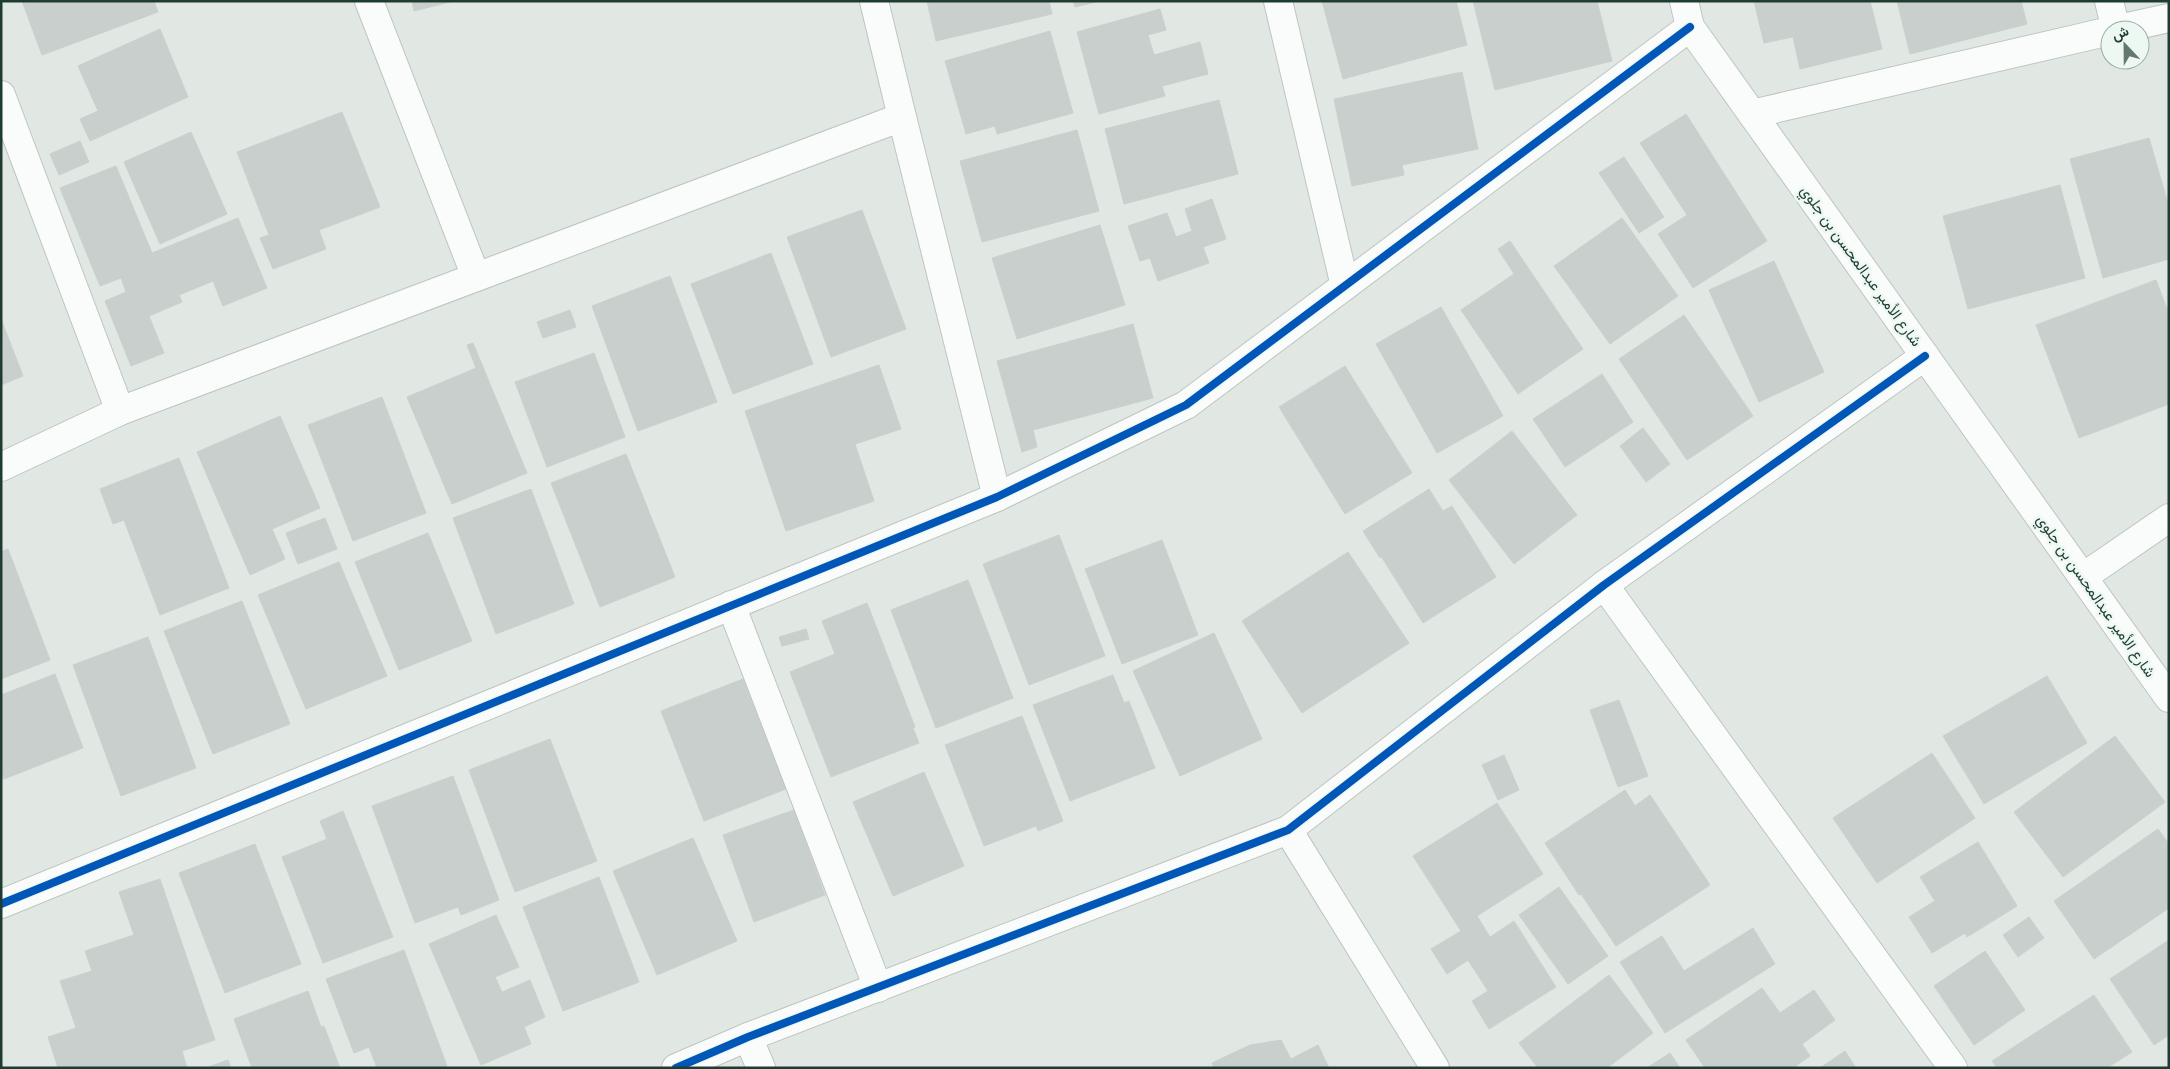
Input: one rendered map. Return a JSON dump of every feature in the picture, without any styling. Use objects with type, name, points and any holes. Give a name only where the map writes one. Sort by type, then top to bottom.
[{"type":"street","points":[[369,1],[476,277]]},
{"type":"street","points":[[874,1],[997,497]]},
{"type":"street","points":[[1278,1],[1345,286]]},
{"type":"street","points":[[2109,1],[2113,20]]},
{"type":"street","points":[[1,904],[997,497],[1186,405],[1345,286],[1687,14]]},
{"type":"street","name":"شارع الأمير عبدالمحسن بن جلوي","points":[[1687,14],[1752,114],[2169,698]]},
{"type":"street","points":[[2150,22],[2169,18]]},
{"type":"street","points":[[1752,114],[2100,33]]},
{"type":"street","points":[[1,95],[120,411]]},
{"type":"street","points":[[1,467],[120,411],[902,117]]},
{"type":"street","points":[[676,1068],[748,1037],[1288,830],[1604,585],[1925,356]]},
{"type":"street","points":[[2082,577],[2169,518]]},
{"type":"street","points":[[1604,585],[1953,1068]]},
{"type":"street","points":[[731,605],[878,988]]},
{"type":"street","points":[[1288,830],[1435,1068]]},
{"type":"street","points":[[748,1037],[760,1068]]},
{"type":"building","points":[[22,1],[154,1],[158,12],[42,55]]},
{"type":"building","points":[[412,1],[454,1],[414,11]]},
{"type":"building","points":[[927,1],[1049,1],[1052,14],[936,41]]},
{"type":"building","points":[[1073,1],[1100,1],[1075,7]]},
{"type":"building","points":[[1322,1],[1456,1],[1467,45],[1343,79]]},
{"type":"building","points":[[1473,1],[1597,1],[1612,61],[1495,90]]},
{"type":"building","points":[[1754,1],[1870,1],[1882,49],[1800,69],[1793,37],[1764,43]]},
{"type":"building","points":[[1897,1],[2021,1],[2027,24],[1910,54]]},
{"type":"building","points":[[1160,9],[1166,30],[1148,35],[1154,55],[1200,42],[1208,74],[1162,86],[1165,96],[1099,114],[1077,32]]},
{"type":"building","points":[[160,29],[188,97],[90,141],[80,119],[98,111],[78,66]]},
{"type":"building","points":[[1050,31],[1073,113],[997,134],[995,126],[966,134],[945,61]]},
{"type":"building","points":[[1462,72],[1478,149],[1402,165],[1404,175],[1352,186],[1334,99]]},
{"type":"building","points":[[1219,100],[1238,174],[1124,204],[1105,129]]},
{"type":"building","points":[[342,112],[380,207],[319,230],[326,249],[273,269],[260,238],[269,235],[237,152]]},
{"type":"building","points":[[1686,114],[1767,241],[1693,288],[1658,234],[1687,215],[1640,143]]},
{"type":"building","points":[[1077,130],[1099,211],[982,242],[960,161]]},
{"type":"building","points":[[191,132],[227,214],[160,244],[124,162]]},
{"type":"building","points":[[2149,138],[2169,207],[2169,259],[2103,278],[2070,159]]},
{"type":"building","points":[[80,141],[89,162],[59,175],[50,154]]},
{"type":"building","points":[[1624,157],[1664,217],[1639,233],[1599,173]]},
{"type":"building","points":[[116,166],[152,253],[238,218],[267,288],[223,306],[213,281],[179,295],[182,302],[149,316],[164,353],[131,366],[105,301],[126,292],[121,278],[100,286],[60,188]]},
{"type":"building","points":[[2060,185],[2085,278],[1968,309],[1943,216]]},
{"type":"building","points":[[1212,199],[1226,239],[1203,247],[1209,263],[1158,281],[1150,258],[1140,261],[1128,226],[1167,213],[1176,237],[1192,231],[1185,209]]},
{"type":"building","points":[[862,210],[906,329],[831,357],[787,237]]},
{"type":"building","points":[[1622,218],[1678,296],[1610,344],[1554,266]]},
{"type":"building","points":[[1100,225],[1125,305],[1017,339],[992,258]]},
{"type":"building","points":[[1510,241],[1583,349],[1518,394],[1461,310],[1514,274],[1498,249]]},
{"type":"building","points":[[771,253],[813,364],[733,394],[691,284]]},
{"type":"building","points":[[1774,261],[1824,372],[1759,402],[1709,290]]},
{"type":"building","points":[[670,276],[717,402],[638,431],[592,306]]},
{"type":"building","points":[[2156,280],[2169,314],[2169,404],[2079,438],[2036,325]]},
{"type":"building","points":[[1441,307],[1503,416],[1437,453],[1376,344]]},
{"type":"building","points":[[570,310],[576,327],[543,338],[537,322]]},
{"type":"building","points":[[1684,315],[1753,416],[1687,460],[1619,359]]},
{"type":"building","points":[[1,319],[23,376],[1,385]]},
{"type":"building","points":[[1133,324],[1153,398],[1033,430],[1037,447],[1022,452],[997,361]]},
{"type":"building","points":[[473,343],[527,473],[452,504],[407,397],[476,368],[467,345]]},
{"type":"building","points":[[594,353],[625,437],[547,467],[515,382]]},
{"type":"building","points":[[879,365],[901,429],[855,444],[874,501],[786,531],[745,411]]},
{"type":"building","points":[[1345,366],[1412,473],[1345,514],[1279,407]]},
{"type":"building","points":[[1602,374],[1633,422],[1565,467],[1533,419]]},
{"type":"building","points":[[382,397],[426,513],[353,541],[308,425]]},
{"type":"building","points":[[280,416],[320,508],[272,529],[285,559],[250,575],[197,452]]},
{"type":"building","points":[[1643,428],[1670,464],[1646,482],[1620,446]]},
{"type":"building","points":[[1512,431],[1577,515],[1514,564],[1449,480]]},
{"type":"building","points":[[626,454],[675,577],[600,607],[551,483]]},
{"type":"building","points":[[179,458],[229,588],[160,615],[124,520],[113,524],[100,489]]},
{"type":"building","points":[[531,489],[574,604],[496,634],[453,518]]},
{"type":"building","points":[[1429,489],[1443,511],[1452,506],[1496,577],[1423,623],[1363,531]]},
{"type":"building","points":[[325,518],[337,549],[298,564],[286,533]]},
{"type":"building","points":[[428,533],[472,641],[399,670],[355,562]]},
{"type":"building","points":[[1059,535],[1105,656],[1029,685],[983,564]]},
{"type":"building","points":[[1162,540],[1198,635],[1122,664],[1085,569]]},
{"type":"building","points":[[8,549],[50,660],[1,679],[1,552]]},
{"type":"building","points":[[1348,552],[1409,643],[1302,713],[1242,621]]},
{"type":"building","points":[[339,562],[387,676],[306,709],[258,595]]},
{"type":"building","points":[[968,580],[1013,698],[936,728],[891,610]]},
{"type":"building","points":[[242,601],[290,724],[213,754],[164,631]]},
{"type":"building","points":[[867,603],[915,727],[913,728],[919,743],[831,777],[790,672],[835,654],[822,621]]},
{"type":"building","points":[[806,629],[809,639],[782,646],[779,637]]},
{"type":"building","points":[[1214,633],[1262,739],[1180,776],[1133,671]]},
{"type":"building","points":[[148,637],[196,768],[121,796],[73,665]]},
{"type":"building","points":[[55,674],[83,748],[4,779],[1,773],[1,695]]},
{"type":"building","points":[[1113,675],[1124,703],[1129,701],[1155,768],[1070,801],[1033,705]]},
{"type":"building","points":[[2047,676],[2087,743],[1984,804],[1943,736]]},
{"type":"building","points":[[743,679],[786,789],[704,821],[661,711]]},
{"type":"building","points":[[1619,700],[1648,776],[1618,787],[1590,710]]},
{"type":"building","points":[[1022,716],[1063,821],[1038,831],[1036,826],[984,846],[945,745]]},
{"type":"building","points":[[2115,736],[2165,802],[2063,877],[2014,812]]},
{"type":"building","points":[[550,739],[597,861],[515,892],[469,770]]},
{"type":"building","points":[[1932,753],[1975,818],[1877,883],[1833,818]]},
{"type":"building","points":[[1504,755],[1519,790],[1498,800],[1482,765]]},
{"type":"building","points":[[924,772],[964,866],[893,896],[853,802]]},
{"type":"building","points":[[453,776],[499,900],[461,915],[458,907],[415,923],[372,806]]},
{"type":"building","points":[[1625,790],[1635,806],[1650,795],[1710,885],[1616,946],[1581,894],[1579,895],[1545,843]]},
{"type":"building","points":[[1497,803],[1543,874],[1477,916],[1490,937],[1514,921],[1556,987],[1489,1029],[1472,1001],[1488,991],[1468,960],[1447,974],[1431,949],[1461,931],[1413,856]]},
{"type":"building","points":[[794,810],[825,895],[754,922],[723,835]]},
{"type":"building","points":[[343,811],[393,937],[323,963],[282,857],[327,839],[320,821]]},
{"type":"building","points":[[2158,829],[2169,844],[2169,908],[2094,959],[2054,901]]},
{"type":"building","points":[[693,838],[737,941],[657,975],[613,871]]},
{"type":"building","points":[[1978,842],[2017,906],[1967,937],[1965,933],[1932,953],[1909,917],[1935,901],[1920,877]]},
{"type":"building","points":[[255,844],[301,964],[225,993],[179,873]]},
{"type":"building","points":[[599,877],[639,982],[563,1011],[523,907]]},
{"type":"building","points":[[160,879],[215,1040],[182,1051],[187,1068],[58,1068],[48,1037],[76,1028],[60,981],[92,971],[85,951],[134,935],[119,892]]},
{"type":"building","points":[[1559,887],[1608,956],[1568,984],[1519,915]]},
{"type":"building","points":[[496,915],[519,967],[495,977],[502,992],[530,980],[545,1017],[524,1027],[531,1044],[481,1065],[429,944]]},
{"type":"building","points":[[2029,917],[2044,938],[2018,957],[2003,935]]},
{"type":"building","points":[[1753,928],[1775,964],[1665,1033],[1620,962],[1662,936],[1684,971]]},
{"type":"building","points":[[2169,940],[2169,1035],[2154,1045],[2110,979]]},
{"type":"building","points":[[404,950],[447,1066],[442,1068],[377,1068],[369,1047],[354,1053],[326,979]]},
{"type":"building","points":[[1985,951],[2025,1010],[1974,1045],[1934,986]]},
{"type":"building","points":[[1609,975],[1653,1033],[1607,1068],[1538,1068],[1519,1043]]},
{"type":"building","points":[[1762,988],[1780,1013],[1814,990],[1835,1020],[1802,1044],[1810,1056],[1793,1068],[1705,1068],[1686,1040]]},
{"type":"building","points":[[308,991],[321,1027],[324,1026],[340,1068],[252,1068],[234,1019]]},
{"type":"building","points":[[2094,995],[2132,1052],[2107,1068],[1997,1068],[1992,1061]]},
{"type":"building","points":[[1281,1040],[1291,1059],[1318,1045],[1329,1068],[1214,1068],[1212,1063],[1250,1045]]},
{"type":"building","points":[[1845,1051],[1856,1068],[1820,1068]]},
{"type":"building","points":[[1670,1053],[1680,1068],[1647,1068]]},
{"type":"building","points":[[228,1060],[231,1068],[206,1068]]},
{"type":"cycle path","points":[[1,904],[997,497],[1186,405],[1690,27]]},
{"type":"cycle path","points":[[676,1068],[748,1037],[1288,830],[1604,585],[1925,356]]}]
